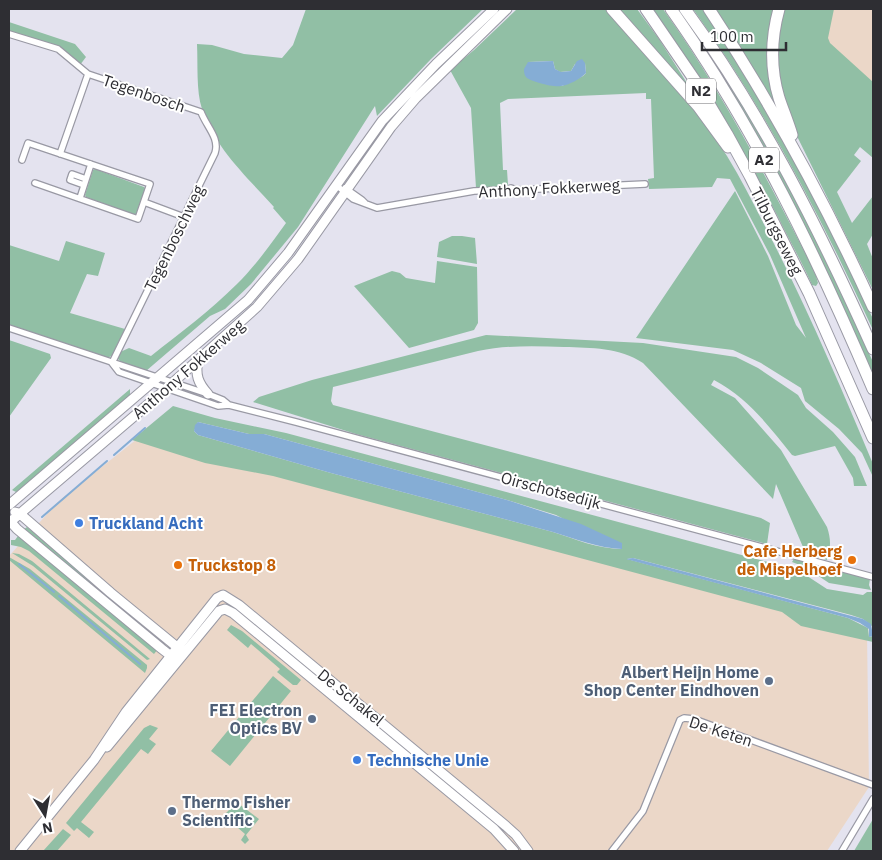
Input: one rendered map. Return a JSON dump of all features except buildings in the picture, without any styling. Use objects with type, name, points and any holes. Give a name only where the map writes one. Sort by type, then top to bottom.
[{"type":"highway","name":"N2","points":[[612,9],[698,106],[750,176]]},
{"type":"highway","name":"Tilburgseweg","points":[[646,9],[696,82],[750,176],[809,293],[873,438]]},
{"type":"highway","name":"Tilburgseweg","points":[[671,9],[725,91],[778,186],[844,320],[873,389]]},
{"type":"highway","name":"A2","points":[[685,9],[723,65],[793,182],[841,277],[873,349]]},
{"type":"highway","points":[[709,9],[774,111],[857,271],[873,307]]},
{"type":"highway","points":[[779,9],[773,38],[774,76],[800,160]]},
{"type":"street","name":"Anthony Fokkerweg","points":[[9,505],[234,314],[265,282],[372,135],[394,108],[436,64],[494,9]]},
{"type":"street","name":"Anthony Fokkerweg","points":[[9,521],[240,324],[298,259],[385,134],[410,105],[507,9]]},
{"type":"street","name":"Tegenbosch","points":[[9,34],[58,49],[88,74],[201,112]]},
{"type":"street","name":"Tegenbosch","points":[[60,154],[88,74]]},
{"type":"street","name":"Tegenboschweg","points":[[112,363],[217,146],[201,112]]},
{"type":"street","points":[[22,160],[28,143],[150,184],[138,219],[35,183]]},
{"type":"street","points":[[80,198],[91,164]]},
{"type":"street","name":"Anthony Fokkerweg","points":[[336,184],[359,202],[373,207],[384,208],[474,192],[511,188],[517,190],[645,184]]},
{"type":"street","points":[[144,202],[184,217]]},
{"type":"street","name":"Oirschotsedijk","points":[[9,328],[112,363],[155,380],[166,389],[218,406],[228,405],[296,422],[873,577]]},
{"type":"street","points":[[198,360],[197,380],[208,394]]},
{"type":"street","name":"Oirschotsedijk","points":[[112,363],[119,372],[173,382],[223,400],[228,405]]},
{"type":"street","points":[[9,510],[19,513],[111,593],[177,647],[182,657]]},
{"type":"street","points":[[9,521],[170,656],[182,657]]},
{"type":"street","name":"De Schakel","points":[[94,760],[126,712],[216,598],[223,595],[230,598],[499,820],[516,835],[528,851]]},
{"type":"street","name":"De Schakel","points":[[20,851],[219,612],[225,609],[233,613],[500,834],[514,851]]},
{"type":"street","name":"De Keten","points":[[612,851],[643,811],[680,720],[684,718],[694,719],[873,785]]},
{"type":"street","points":[[842,851],[873,799]]},
{"type":"shaded area","points":[[832,9],[873,9],[873,85],[826,43]]},
{"type":"shaded area","points":[[137,439],[867,632],[869,787],[827,851],[9,851],[9,556],[59,501]]},
{"type":"green space","points":[[306,9],[483,9],[431,59],[377,116],[375,106],[298,227],[251,284],[225,309],[210,316],[146,371],[122,363],[118,359],[118,353],[129,348],[151,356],[206,312],[244,277],[286,223],[223,149],[208,123],[200,102],[197,44],[212,45],[244,54],[282,58],[293,45]]},
{"type":"green space","points":[[517,9],[609,9],[686,98],[727,156],[784,264],[824,349],[873,464],[873,477],[862,453],[839,429],[805,401],[801,388],[761,363],[733,350],[636,338],[735,191],[768,256],[796,325],[806,338],[770,255],[730,179],[717,178],[712,187],[649,189],[648,179],[654,178],[651,99],[646,99],[646,93],[508,99],[500,103],[503,170],[507,170],[508,185],[476,188],[471,108],[450,70]],"holes":[[[553,61],[555,69],[560,72],[571,71],[575,64],[585,63],[586,73],[562,86],[528,62]]]},
{"type":"green space","points":[[618,9],[637,9],[659,39],[706,113]]},
{"type":"green space","points":[[652,9],[663,9],[685,40],[725,105],[815,272],[818,283],[816,286],[812,285],[735,137],[687,59]]},
{"type":"green space","points":[[675,9],[681,9],[735,92],[769,150],[816,240],[845,301],[873,362],[873,374],[832,283]]},
{"type":"green space","points":[[693,9],[704,9],[773,122],[815,200],[854,279],[873,319],[873,330],[791,165],[744,86]]},
{"type":"green space","points":[[714,9],[777,9],[771,37],[789,129]]},
{"type":"green space","points":[[781,9],[834,9],[828,38],[830,43],[873,82],[873,158],[860,147],[854,155],[861,161],[837,192],[852,223],[873,196],[873,234],[867,244],[873,259],[873,290],[789,120],[775,67]]},
{"type":"green space","points":[[9,22],[75,44],[86,57],[80,65],[58,47],[9,31]]},
{"type":"green space","points":[[95,169],[146,189],[137,214],[135,215],[86,197],[93,170]]},
{"type":"green space","points":[[452,236],[475,238],[477,264],[437,257],[439,242]]},
{"type":"green space","points":[[66,241],[105,253],[98,276],[87,274],[70,313],[125,329],[114,355],[107,358],[9,326],[9,245],[59,261]]},
{"type":"green space","points":[[437,261],[477,267],[478,323],[474,330],[409,348],[354,286],[392,271],[400,273],[406,278],[435,283]]},
{"type":"green space","points":[[486,335],[643,343],[736,357],[758,368],[798,395],[806,408],[833,432],[855,457],[867,486],[854,486],[853,478],[835,446],[795,456],[792,455],[766,423],[747,404],[714,380],[711,385],[735,398],[781,450],[827,527],[830,543],[827,560],[806,554],[776,484],[773,499],[643,363],[624,354],[605,349],[521,346],[478,351],[333,387],[331,401],[333,405],[761,518],[770,523],[767,544],[356,434],[253,402],[259,397],[312,380]]},
{"type":"green space","points":[[9,340],[50,354],[51,358],[9,417]]},
{"type":"green space","points":[[130,389],[130,396],[18,493],[12,490]]},
{"type":"green space","points":[[173,406],[215,418],[286,433],[794,569],[827,589],[863,595],[867,592],[873,592],[873,627],[863,619],[851,615],[633,558],[627,559],[848,618],[868,628],[869,637],[873,636],[873,642],[801,626],[782,612],[273,476],[205,463],[132,440]],"holes":[[[198,422],[249,434],[264,434],[556,515],[622,549],[595,545],[331,473],[198,435],[194,431]]]},
{"type":"green space","points":[[27,527],[164,640],[162,645],[23,530]]},
{"type":"green space","points":[[18,536],[35,547],[158,649],[154,654],[29,551],[11,545],[11,540],[15,540]]},
{"type":"green space","points":[[12,553],[19,554],[32,561],[150,659],[147,660],[33,566]]},
{"type":"green space","points":[[9,557],[30,569],[147,665],[145,673],[9,560]]},
{"type":"green space","points":[[794,559],[870,579],[869,585],[871,590],[829,583],[805,567],[792,562]]},
{"type":"green space","points":[[231,625],[242,631],[301,680],[297,685],[293,685],[277,672],[280,669],[251,644],[248,648],[227,630]]},
{"type":"green space","points":[[273,676],[291,691],[230,766],[211,751]]},
{"type":"green space","points":[[150,725],[158,728],[149,739],[156,744],[148,754],[141,749],[81,822],[94,832],[89,838],[77,828],[74,831],[66,823],[144,728]]},
{"type":"green space","points":[[236,803],[259,819],[246,835],[249,840],[245,844],[241,840],[245,834],[230,821],[225,826],[221,823],[227,816],[225,814]]},
{"type":"green space","points":[[873,819],[873,851],[854,851]]},
{"type":"green space","points":[[63,829],[71,835],[57,851],[43,851]]},
{"type":"water","points":[[582,59],[585,63],[586,73],[564,85],[542,84],[528,79],[524,74],[524,69],[528,62],[553,61],[555,69],[561,72],[571,71],[577,61]]},
{"type":"water","points":[[198,422],[249,434],[264,434],[507,500],[581,524],[622,543],[622,549],[587,543],[553,532],[331,473],[198,435],[194,431],[195,425]]},
{"type":"water","points":[[633,558],[863,619],[871,624],[873,636],[869,637],[869,629],[848,618],[626,559]]},
{"type":"waterway","points":[[114,455],[145,428]]},
{"type":"waterway","points":[[42,517],[107,461]]},
{"type":"waterway","points":[[19,564],[54,592]]},
{"type":"waterway","points":[[59,596],[140,664]]},
{"type":"place","name":"Truckland Acht","points":[[79,523]]},
{"type":"place","name":"Cafe Herberg de Mispelhoef","points":[[852,560]]},
{"type":"place","name":"Truckstop 8","points":[[178,565]]},
{"type":"place","name":"Albert Heijn Home Shop Center Eindhoven","points":[[769,681]]},
{"type":"place","name":"FEI Electron Optics BV","points":[[312,719]]},
{"type":"place","name":"Technische Unie","points":[[357,760]]},
{"type":"place","name":"Thermo Fisher Scientific","points":[[172,811]]}]
